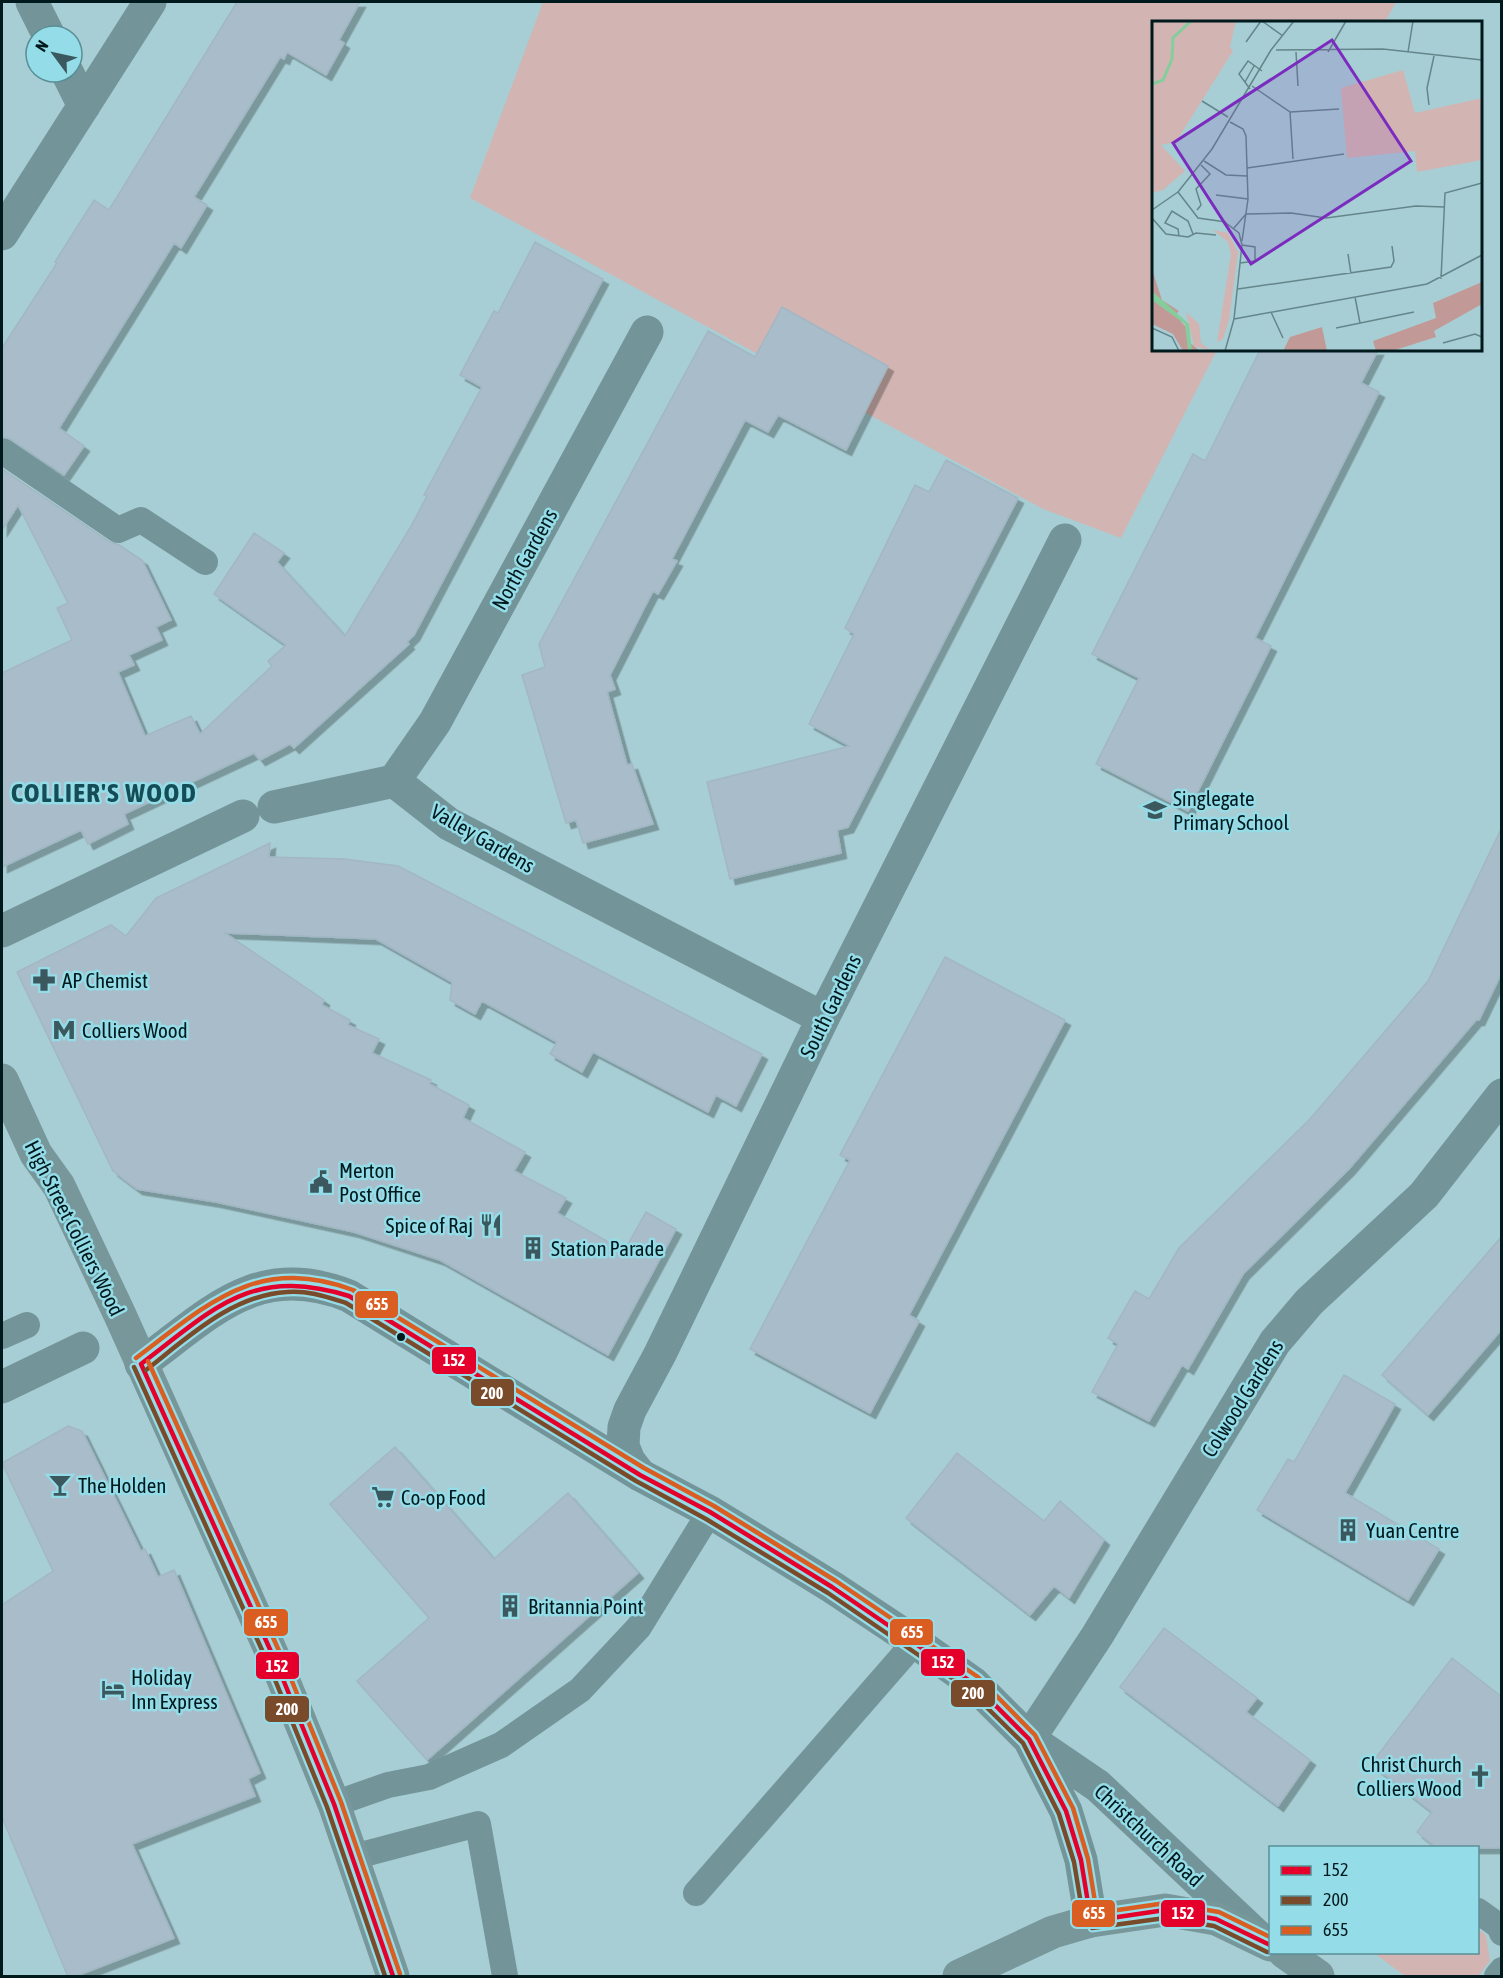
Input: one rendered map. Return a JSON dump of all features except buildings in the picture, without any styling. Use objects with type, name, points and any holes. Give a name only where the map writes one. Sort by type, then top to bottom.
[{"type":"highway","name":"High Street Colliers Wood","points":[[2,1080],[36,1154],[58,1186],[278,1667],[334,1804],[393,1977]]},
{"type":"highway","name":"Christchurch Road","points":[[1091,1921],[1165,1910],[1216,1919],[1269,1945]]},
{"type":"highway","points":[[959,1977],[986,1969],[1053,1932],[1091,1921]]},
{"type":"highway","name":"Christchurch Road","points":[[1284,1954],[1318,1977]]},
{"type":"street","points":[[32,2],[43,24]]},
{"type":"street","points":[[2,234],[150,2]]},
{"type":"street","points":[[73,84],[84,106]]},
{"type":"street","name":"North Gardens","points":[[394,781],[435,722],[647,332]]},
{"type":"street","name":"South Gardens","points":[[640,1475],[629,1461],[623,1446],[624,1427],[630,1410],[670,1334],[823,1018],[1065,540]]},
{"type":"street","points":[[2,931],[259,811],[394,781]]},
{"type":"street","name":"Valley Gardens","points":[[394,781],[449,824],[823,1018]]},
{"type":"street","name":"Colwood Gardens","points":[[1029,1739],[1097,1636],[1275,1342],[1309,1302],[1424,1195],[1502,1095]]},
{"type":"street","name":"Christchurch Road","points":[[141,1364],[224,1302],[270,1285],[301,1282],[325,1287],[349,1296],[640,1475],[710,1512],[832,1587],[915,1642],[973,1683],[1029,1739],[1098,1786],[1269,1942]]},
{"type":"street","points":[[2,1387],[83,1348]]},
{"type":"street","name":"Christchurch Road","points":[[1029,1739],[1066,1811],[1081,1860],[1091,1921]]},
{"type":"lane","points":[[2,450],[118,530],[141,520],[205,562]]},
{"type":"lane","points":[[2,1336],[27,1325]]},
{"type":"lane","points":[[334,1804],[388,1785],[429,1777],[501,1745],[580,1690],[639,1627],[710,1512]]},
{"type":"lane","points":[[696,1893],[915,1642]]},
{"type":"lane","points":[[353,1857],[478,1824],[505,1977]]},
{"type":"lane","points":[[1479,1912],[1499,1926],[1502,1933]]},
{"type":"lane","points":[[1497,1977],[1502,1970]]},
{"type":"shaded area","points":[[543,2],[1396,2],[1386,21],[1152,21],[1152,351],[1216,351],[1121,538],[1043,509],[470,198]]},
{"type":"shaded area","points":[[1479,1930],[1486,1935],[1490,1961],[1478,1976],[1405,1976],[1375,1954],[1479,1954]]},
{"type":"transit line","name":"655","points":[[136,1358],[211,1303],[236,1290],[261,1282],[289,1278],[319,1281],[353,1290],[644,1468],[714,1506],[836,1581],[978,1677],[1035,1735],[1073,1808],[1088,1859],[1098,1920]]},
{"type":"transit line","name":"152","points":[[141,1364],[213,1310],[236,1298],[260,1290],[286,1286],[315,1288],[349,1296],[640,1475],[710,1512],[832,1587],[973,1683],[1029,1739],[1066,1811],[1081,1860],[1091,1921]]},
{"type":"transit line","name":"200","points":[[146,1370],[211,1320],[248,1301],[267,1295],[302,1292],[346,1303],[636,1481],[706,1519],[828,1593],[968,1689],[1023,1743],[1059,1814],[1074,1862],[1084,1922]]},
{"type":"transit line","name":"655","points":[[148,1361],[285,1664],[341,1802],[400,1974]]},
{"type":"transit line","name":"152","points":[[141,1364],[278,1667],[334,1804],[393,1976]]},
{"type":"transit line","name":"200","points":[[134,1367],[271,1670],[327,1807],[385,1976]]},
{"type":"transit line","name":"655","points":[[1090,1914],[1166,1903],[1219,1912],[1269,1937]]},
{"type":"transit line","name":"152","points":[[1091,1921],[1165,1910],[1216,1919],[1269,1945]]},
{"type":"transit line","name":"200","points":[[1092,1928],[1165,1918],[1214,1926],[1267,1952]]},
{"type":"place","name":"Singlegate Primary School","points":[[1155,810]]},
{"type":"place","name":"AP Chemist","points":[[44,980]]},
{"type":"place","name":"Colliers Wood","points":[[64,1030]]},
{"type":"place","name":"Merton Post Office","points":[[321,1182]]},
{"type":"place","name":"Spice of Raj","points":[[491,1225]]},
{"type":"place","name":"Station Parade","points":[[533,1248]]},
{"type":"place","name":"The Holden","points":[[60,1485]]},
{"type":"place","name":"Co-op Food","points":[[383,1497]]},
{"type":"place","name":"Yuan Centre","points":[[1348,1530]]},
{"type":"place","name":"Britannia Point","points":[[510,1606]]},
{"type":"place","name":"Holiday Inn Express","points":[[113,1689]]},
{"type":"place","name":"Christ Church Colliers Wood","points":[[1480,1776]]},
{"type":"district","name":"COLLIER'S WOOD","points":[[104,792]]}]
